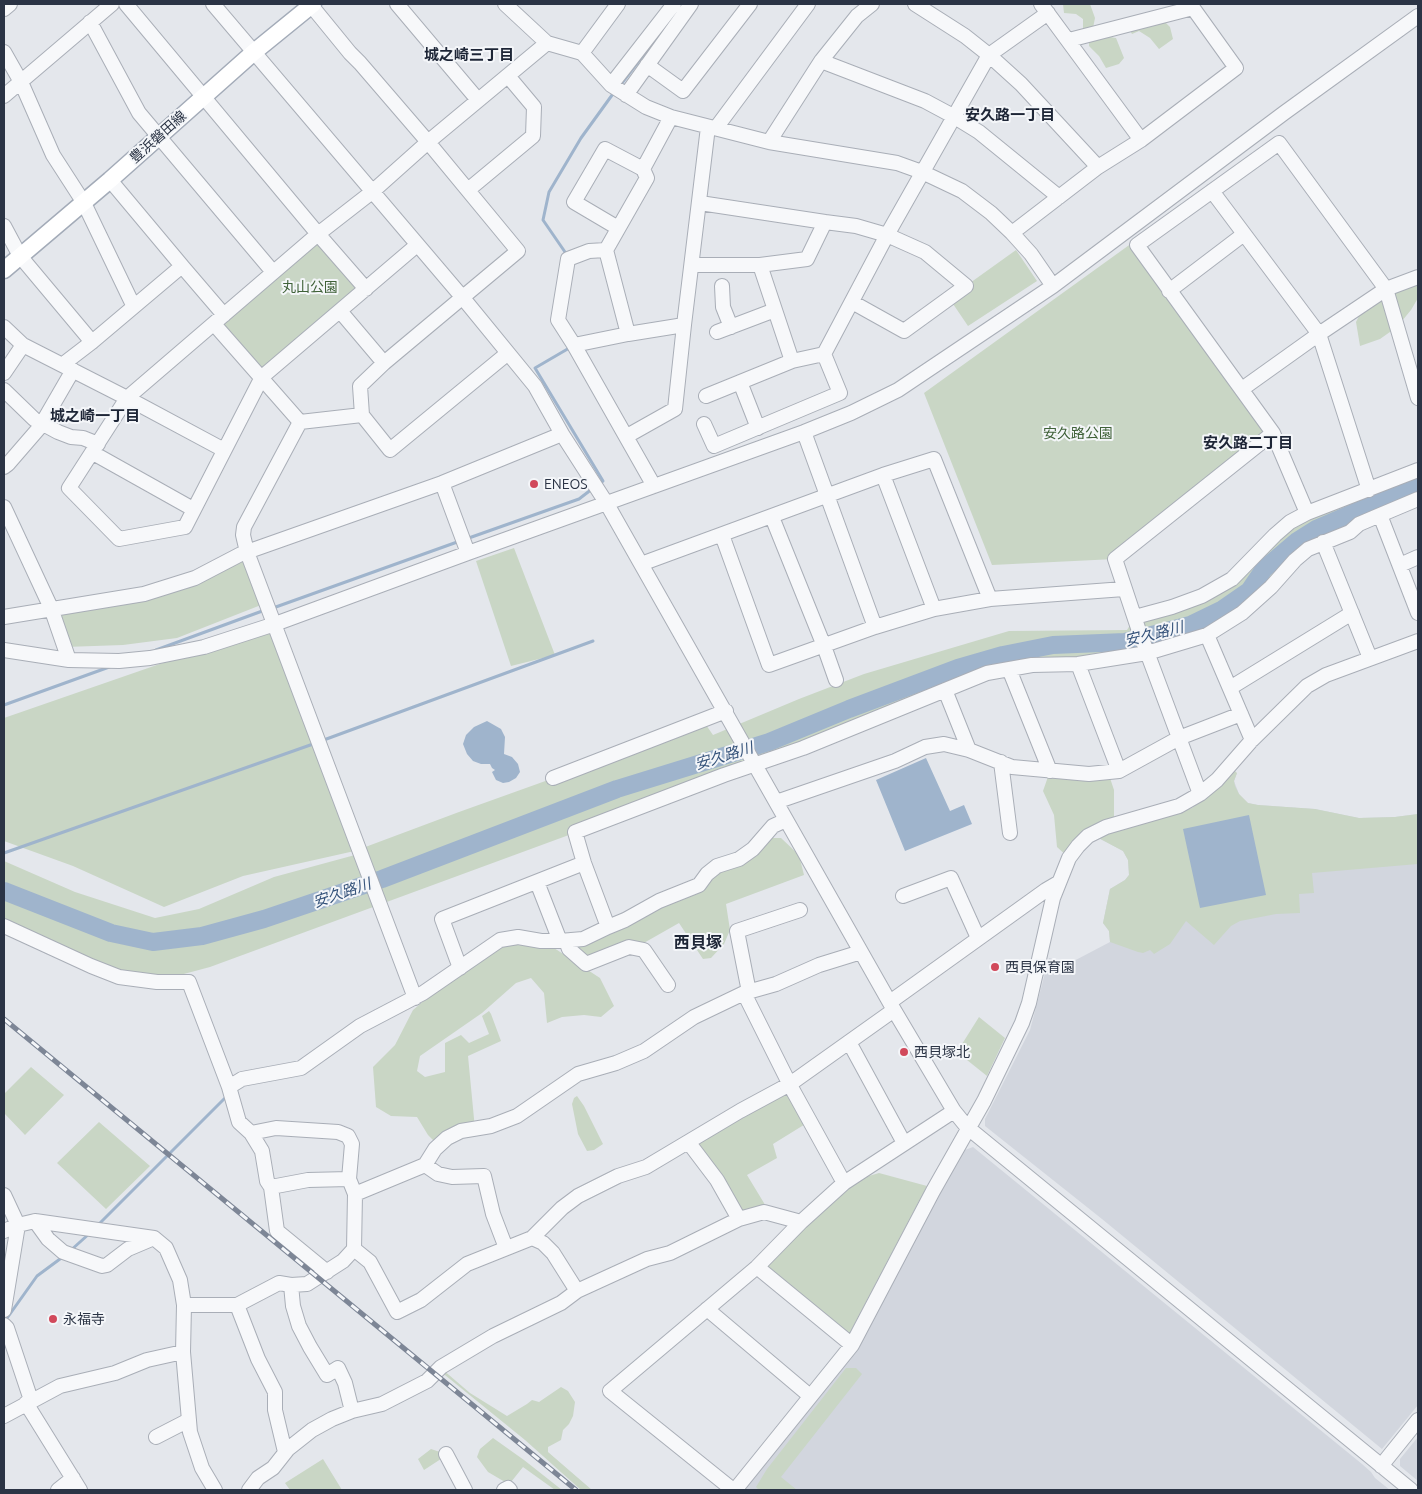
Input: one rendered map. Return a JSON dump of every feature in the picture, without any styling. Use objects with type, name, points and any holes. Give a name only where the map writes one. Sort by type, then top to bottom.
[{"type":"main road","name":"豊浜磐田線","points":[[4,270],[84,203],[311,4]]},
{"type":"street","points":[[4,9],[10,4]]},
{"type":"street","points":[[4,96],[112,4]]},
{"type":"street","points":[[126,4],[366,289]]},
{"type":"street","points":[[213,4],[535,386],[562,434],[607,504],[861,952],[954,1110],[968,1127],[1411,1490]]},
{"type":"street","points":[[311,4],[350,53],[428,142],[518,251],[360,386],[362,415],[390,450],[508,353]]},
{"type":"street","points":[[397,4],[478,100]]},
{"type":"street","points":[[505,4],[547,43],[582,53],[611,85],[646,107],[671,117],[769,142],[897,163],[922,172],[962,191],[1012,232],[1031,254],[1053,286]]},
{"type":"street","points":[[582,53],[618,4]]},
{"type":"street","points":[[611,85],[674,4]]},
{"type":"street","points":[[626,95],[691,4]]},
{"type":"street","points":[[647,65],[684,91],[750,4]]},
{"type":"street","points":[[627,436],[675,409],[700,203],[712,128],[808,4]]},
{"type":"street","points":[[769,142],[821,61],[857,16],[872,4]]},
{"type":"street","points":[[915,4],[966,36],[989,55],[1021,84],[1098,167]]},
{"type":"street","points":[[706,396],[792,361],[824,354],[887,235],[989,55],[1045,8],[1140,140]]},
{"type":"street","points":[[1012,232],[1098,167],[1140,140],[1236,68],[1193,8],[1068,40]]},
{"type":"street","points":[[4,650],[70,660],[119,661],[150,658],[204,647],[274,624],[607,504],[851,413],[898,390],[1053,286],[1284,113],[1418,16]]},
{"type":"street","points":[[90,22],[139,114],[273,272]]},
{"type":"street","points":[[417,244],[262,377],[184,527],[120,539],[69,488],[127,398],[273,272],[372,192],[428,142],[547,43]]},
{"type":"street","points":[[4,52],[53,154],[84,203],[133,305]]},
{"type":"street","points":[[821,61],[925,100],[979,132],[1059,197]]},
{"type":"street","points":[[468,190],[533,136],[534,107],[508,76]]},
{"type":"street","points":[[643,169],[671,117]]},
{"type":"street","points":[[1307,513],[1273,433],[1137,245],[1279,143],[1386,289],[1418,398]]},
{"type":"street","points":[[618,228],[574,202],[605,149],[643,169],[647,178],[606,250],[628,334]]},
{"type":"street","points":[[110,180],[182,266],[262,377],[300,422]]},
{"type":"street","points":[[1212,191],[1319,334],[1369,490]]},
{"type":"street","points":[[700,203],[856,226],[887,235],[925,252],[966,286],[904,331],[852,302]]},
{"type":"street","points":[[692,265],[760,265],[807,259],[824,222]]},
{"type":"street","points":[[4,226],[20,256],[92,342]]},
{"type":"street","points":[[1169,291],[1244,234]]},
{"type":"street","points":[[606,250],[589,251],[568,259],[558,320],[627,436],[654,486]]},
{"type":"street","points":[[760,265],[792,361]]},
{"type":"street","points":[[4,467],[42,423],[68,368],[92,342],[133,305],[182,266]]},
{"type":"street","points":[[1242,389],[1386,289],[1418,277]]},
{"type":"street","points":[[722,286],[723,307],[731,327]]},
{"type":"street","points":[[340,310],[384,364]]},
{"type":"street","points":[[718,332],[775,310]]},
{"type":"street","points":[[574,345],[684,325]]},
{"type":"street","points":[[4,328],[23,345],[224,450]]},
{"type":"street","points":[[4,373],[23,345]]},
{"type":"street","points":[[704,424],[714,446],[840,393],[824,354]]},
{"type":"street","points":[[740,382],[758,428]]},
{"type":"street","points":[[4,390],[34,420],[58,432],[83,438],[95,449],[193,509]]},
{"type":"street","points":[[300,422],[362,415]]},
{"type":"street","points":[[300,422],[244,527],[243,535],[247,552],[415,998]]},
{"type":"street","points":[[804,432],[875,627]]},
{"type":"street","points":[[1200,794],[1136,623],[1115,559],[1273,433]]},
{"type":"street","points":[[4,617],[144,594],[195,578],[241,554],[442,483],[562,434]]},
{"type":"street","points":[[641,564],[934,459],[990,599]]},
{"type":"street","points":[[1136,623],[1202,596],[1232,579],[1290,522],[1307,513],[1418,470]]},
{"type":"street","points":[[883,476],[934,609]]},
{"type":"street","points":[[442,483],[468,553]]},
{"type":"street","points":[[608,927],[584,863],[575,832],[755,764],[803,748],[987,673],[1032,664],[1078,664],[1147,653],[1207,634],[1242,613],[1271,587],[1295,560],[1308,549],[1350,532],[1359,524],[1418,500]]},
{"type":"street","points":[[4,507],[51,608],[70,660]]},
{"type":"street","points":[[1380,515],[1418,613]]},
{"type":"street","points":[[772,517],[836,680]]},
{"type":"street","points":[[722,535],[769,665],[875,627],[934,609],[990,599],[1124,589]]},
{"type":"street","points":[[1323,542],[1370,658]]},
{"type":"street","points":[[1400,565],[1418,557]]},
{"type":"street","points":[[1230,688],[1352,613]]},
{"type":"street","points":[[1207,634],[1252,740]]},
{"type":"street","points":[[954,1110],[844,1183],[801,1222],[757,1267],[610,1391],[734,1490],[852,1345],[896,1259],[984,1101],[1022,1023],[1029,1003],[1053,898],[1069,858],[1078,846],[1091,834],[1106,827],[1179,806],[1200,794],[1217,780],[1252,740],[1307,686],[1326,675],[1418,641]]},
{"type":"street","points":[[1078,664],[1119,771]]},
{"type":"street","points":[[1009,669],[1050,772]]},
{"type":"street","points":[[945,690],[969,750]]},
{"type":"street","points":[[553,778],[726,711]]},
{"type":"street","points":[[776,802],[895,761],[925,747],[944,744],[969,750],[1012,767],[1050,772],[1089,774],[1119,771],[1179,738],[1241,714]]},
{"type":"street","points":[[1001,762],[1010,833]]},
{"type":"street","points":[[229,1087],[242,1079],[300,1068],[360,1026],[415,998],[500,940],[518,937],[541,941],[583,939],[626,920],[659,902],[699,885],[707,874],[717,866],[739,859],[753,849],[773,826],[786,820]]},
{"type":"street","points":[[460,968],[442,919],[584,863]]},
{"type":"street","points":[[903,896],[951,878],[978,938]]},
{"type":"street","points":[[537,882],[563,941],[586,964],[629,947],[644,950],[668,986]]},
{"type":"street","points":[[354,1249],[370,1262],[397,1312],[422,1300],[467,1264],[532,1238],[562,1208],[578,1196],[618,1176],[646,1167],[740,1111],[790,1084],[849,1042],[978,938],[1058,883]]},
{"type":"street","points":[[800,910],[737,931],[747,992],[790,1084],[844,1183]]},
{"type":"street","points":[[4,926],[92,967],[119,977],[157,982],[189,982],[229,1087],[239,1122],[251,1133],[262,1151],[267,1181],[271,1187],[277,1231],[327,1272]]},
{"type":"street","points":[[355,1194],[425,1165],[435,1149],[447,1138],[461,1131],[490,1126],[517,1116],[578,1074],[616,1063],[644,1050],[694,1017],[747,992],[776,984],[819,966],[861,952]]},
{"type":"street","points":[[849,1042],[904,1142]]},
{"type":"street","points":[[184,1305],[237,1305],[280,1283],[291,1285],[307,1284],[343,1261],[354,1249],[355,1194],[349,1178],[352,1144],[348,1136],[338,1132],[276,1128],[251,1133]]},
{"type":"street","points":[[689,1143],[717,1180],[739,1219]]},
{"type":"street","points":[[425,1165],[438,1174],[452,1177],[484,1176],[493,1214],[506,1248]]},
{"type":"street","points":[[271,1187],[308,1180],[349,1178]]},
{"type":"street","points":[[4,1195],[18,1225],[4,1310]]},
{"type":"street","points":[[249,1490],[258,1478],[273,1468],[285,1452],[312,1430],[332,1418],[382,1404],[427,1381],[441,1366],[493,1336],[561,1302],[577,1291],[646,1259],[670,1253],[739,1219],[764,1212],[801,1222]]},
{"type":"street","points":[[35,1221],[48,1239],[62,1252],[102,1266],[128,1249],[154,1238]]},
{"type":"street","points":[[4,1231],[35,1221],[154,1238],[166,1248],[180,1280],[184,1305],[183,1352],[190,1432],[202,1468],[215,1490]]},
{"type":"street","points":[[532,1238],[543,1243],[553,1253],[577,1291]]},
{"type":"street","points":[[757,1267],[852,1345]]},
{"type":"street","points":[[291,1285],[293,1306],[299,1326],[327,1375],[338,1368],[346,1383],[352,1411]]},
{"type":"street","points":[[237,1305],[258,1359],[276,1392],[275,1410],[285,1452]]},
{"type":"street","points":[[707,1309],[810,1396]]},
{"type":"street","points":[[4,1325],[7,1328],[29,1402],[76,1484],[58,1490]]},
{"type":"street","points":[[4,1416],[60,1386],[115,1373],[147,1360],[183,1352]]},
{"type":"street","points":[[156,1437],[189,1420]]},
{"type":"street","points":[[1381,1466],[1418,1420]]},
{"type":"street","points":[[446,1454],[465,1490]]},
{"type":"street","points":[[504,1490],[508,1488],[510,1490]]},
{"type":"shaded area","points":[[1237,773],[1234,781],[1239,794],[1248,803],[1315,809],[1359,818],[1418,814],[1418,1405],[1382,1449],[1102,1219],[985,1126],[985,1119],[1030,1030],[1049,958],[1070,963],[1110,942],[1109,931],[1103,923],[1110,889],[1125,880],[1129,875],[1128,860],[1123,851],[1091,834],[1173,815],[1192,808]]},
{"type":"shaded area","points":[[973,1147],[1362,1464],[1390,1490],[742,1490],[863,1340],[962,1151]]},
{"type":"shaded area","points":[[1418,1437],[1418,1481],[1400,1466],[1400,1459]]},
{"type":"green space","points":[[1063,4],[1090,4],[1095,18],[1093,28],[1083,29],[1083,19],[1076,14],[1064,13]]},
{"type":"green space","points":[[1163,20],[1170,27],[1173,39],[1159,49],[1150,38],[1139,31],[1132,34],[1128,27]]},
{"type":"green space","points":[[1104,36],[1116,38],[1124,58],[1119,64],[1106,68],[1099,56],[1089,46],[1089,42]]},
{"type":"green space","name":"丸山公園","points":[[315,241],[357,288],[265,369],[261,368],[224,326],[225,321]]},
{"type":"green space","name":"安久路公園","points":[[1132,243],[1273,433],[1115,559],[992,565],[924,393]]},
{"type":"green space","points":[[1016,250],[1037,281],[968,326],[949,298]]},
{"type":"green space","points":[[1418,281],[1418,298],[1397,327],[1380,339],[1360,346],[1356,322],[1366,302]]},
{"type":"green space","points":[[1418,470],[1418,500],[1305,552],[1207,635],[1135,655],[1016,666],[577,832],[210,967],[180,975],[135,980],[4,922],[4,861],[75,892],[155,918],[199,909],[274,877],[355,855],[359,850],[243,876],[164,907],[73,866],[4,841],[4,718],[275,624],[360,849],[704,722],[713,735],[864,674],[1009,631],[1127,630],[1135,617],[1202,596],[1294,520]]},
{"type":"green space","points":[[514,548],[555,655],[511,666],[476,561]]},
{"type":"green space","points":[[241,554],[261,605],[177,638],[123,645],[65,647],[53,612],[169,586]]},
{"type":"green space","points":[[1234,770],[1237,773],[1234,781],[1235,786],[1239,794],[1248,803],[1315,809],[1359,818],[1418,814],[1418,864],[1312,873],[1314,893],[1299,894],[1300,913],[1276,914],[1240,921],[1231,926],[1214,945],[1186,921],[1170,944],[1154,954],[1150,950],[1143,953],[1138,952],[1110,942],[1109,931],[1103,923],[1110,889],[1125,880],[1129,875],[1128,860],[1123,851],[1091,834],[1069,858],[1057,847],[1054,815],[1043,791],[1050,771],[1108,772],[1114,790],[1114,818],[1173,815],[1192,808],[1215,791]]},
{"type":"green space","points":[[763,838],[781,838],[799,855],[804,875],[726,904],[730,930],[724,944],[711,958],[703,959],[679,923],[635,948],[582,960],[566,941],[699,885]]},
{"type":"green space","points":[[505,944],[554,948],[600,978],[614,1006],[601,1017],[584,1015],[562,1017],[547,1023],[544,993],[531,978],[516,983],[482,1013],[420,1056],[417,1071],[425,1077],[445,1072],[445,1043],[461,1035],[469,1043],[489,1034],[482,1016],[489,1011],[491,1014],[501,1041],[468,1056],[475,1129],[439,1146],[428,1135],[417,1117],[391,1116],[376,1107],[373,1067],[395,1045],[413,1010],[478,955]]},
{"type":"green space","points":[[979,1017],[1005,1038],[987,1076],[957,1052]]},
{"type":"green space","points":[[31,1067],[64,1095],[25,1135],[4,1113],[4,1094]]},
{"type":"green space","points":[[791,1087],[807,1123],[773,1144],[777,1158],[747,1175],[767,1208],[737,1214],[692,1141]]},
{"type":"green space","points":[[577,1096],[603,1144],[594,1150],[587,1151],[578,1134],[572,1104]]},
{"type":"green space","points":[[99,1122],[150,1166],[106,1209],[57,1163]]},
{"type":"green space","points":[[879,1173],[927,1186],[846,1340],[759,1269],[852,1181]]},
{"type":"green space","points":[[846,1368],[856,1368],[862,1374],[781,1477],[797,1490],[759,1490],[756,1487],[767,1469]]},
{"type":"green space","points":[[442,1369],[470,1393],[507,1416],[532,1400],[539,1402],[561,1387],[568,1391],[575,1402],[573,1416],[563,1430],[561,1440],[548,1447],[548,1452],[592,1490],[581,1490],[525,1440],[440,1371]]},
{"type":"green space","points":[[493,1438],[562,1490],[555,1490],[523,1467],[511,1482],[505,1482],[488,1472],[477,1457],[480,1449]]},
{"type":"green space","points":[[431,1449],[447,1455],[424,1470],[418,1459]]},
{"type":"green space","points":[[323,1459],[342,1490],[290,1490],[285,1483]]},
{"type":"water","points":[[487,721],[501,729],[505,737],[504,754],[512,757],[518,764],[520,772],[516,778],[509,782],[503,783],[496,780],[492,772],[495,770],[490,764],[481,764],[473,761],[467,754],[463,744],[466,735],[474,727]]},
{"type":"water","points":[[926,758],[950,811],[964,805],[972,824],[905,851],[876,780]]},
{"type":"water","points":[[1249,815],[1266,895],[1200,908],[1183,829]]},
{"type":"waterway","points":[[619,87],[662,30]]},
{"type":"waterway","points":[[565,255],[565,252],[543,220],[549,192],[581,138],[615,91]]},
{"type":"waterway","points":[[571,347],[535,368],[603,481],[599,484]]},
{"type":"waterway","name":"安久路川","points":[[4,891],[111,933],[153,942],[202,936],[264,919],[382,879],[617,789],[769,742],[849,709],[958,668],[1003,655],[1053,645],[1125,642],[1190,625],[1223,609],[1249,591],[1264,569],[1297,541],[1316,529],[1418,485]]},
{"type":"waterway","points":[[466,539],[579,499],[592,489]]},
{"type":"waterway","points":[[273,608],[460,541]]},
{"type":"waterway","points":[[156,650],[265,610]]},
{"type":"waterway","points":[[321,741],[593,641]]},
{"type":"waterway","points":[[4,705],[112,666]]},
{"type":"waterway","points":[[4,853],[316,743]]},
{"type":"waterway","points":[[98,1225],[228,1095]]},
{"type":"waterway","points":[[70,1251],[90,1233]]},
{"type":"waterway","points":[[5,1321],[37,1276],[64,1256]]},
{"type":"railway","points":[[4,1019],[576,1490]]},
{"type":"place","name":"ENEOS","points":[[534,484]]},
{"type":"place","name":"西貝保育園","points":[[995,967]]},
{"type":"place","name":"西貝塚北","points":[[904,1052]]},
{"type":"place","name":"永福寺","points":[[53,1319]]},
{"type":"district","name":"城之崎三丁目","points":[[469,55]]},
{"type":"district","name":"安久路一丁目","points":[[1010,115]]},
{"type":"district","name":"城之崎一丁目","points":[[95,416]]},
{"type":"district","name":"安久路二丁目","points":[[1248,443]]},
{"type":"district","name":"西貝塚","points":[[698,943]]}]
